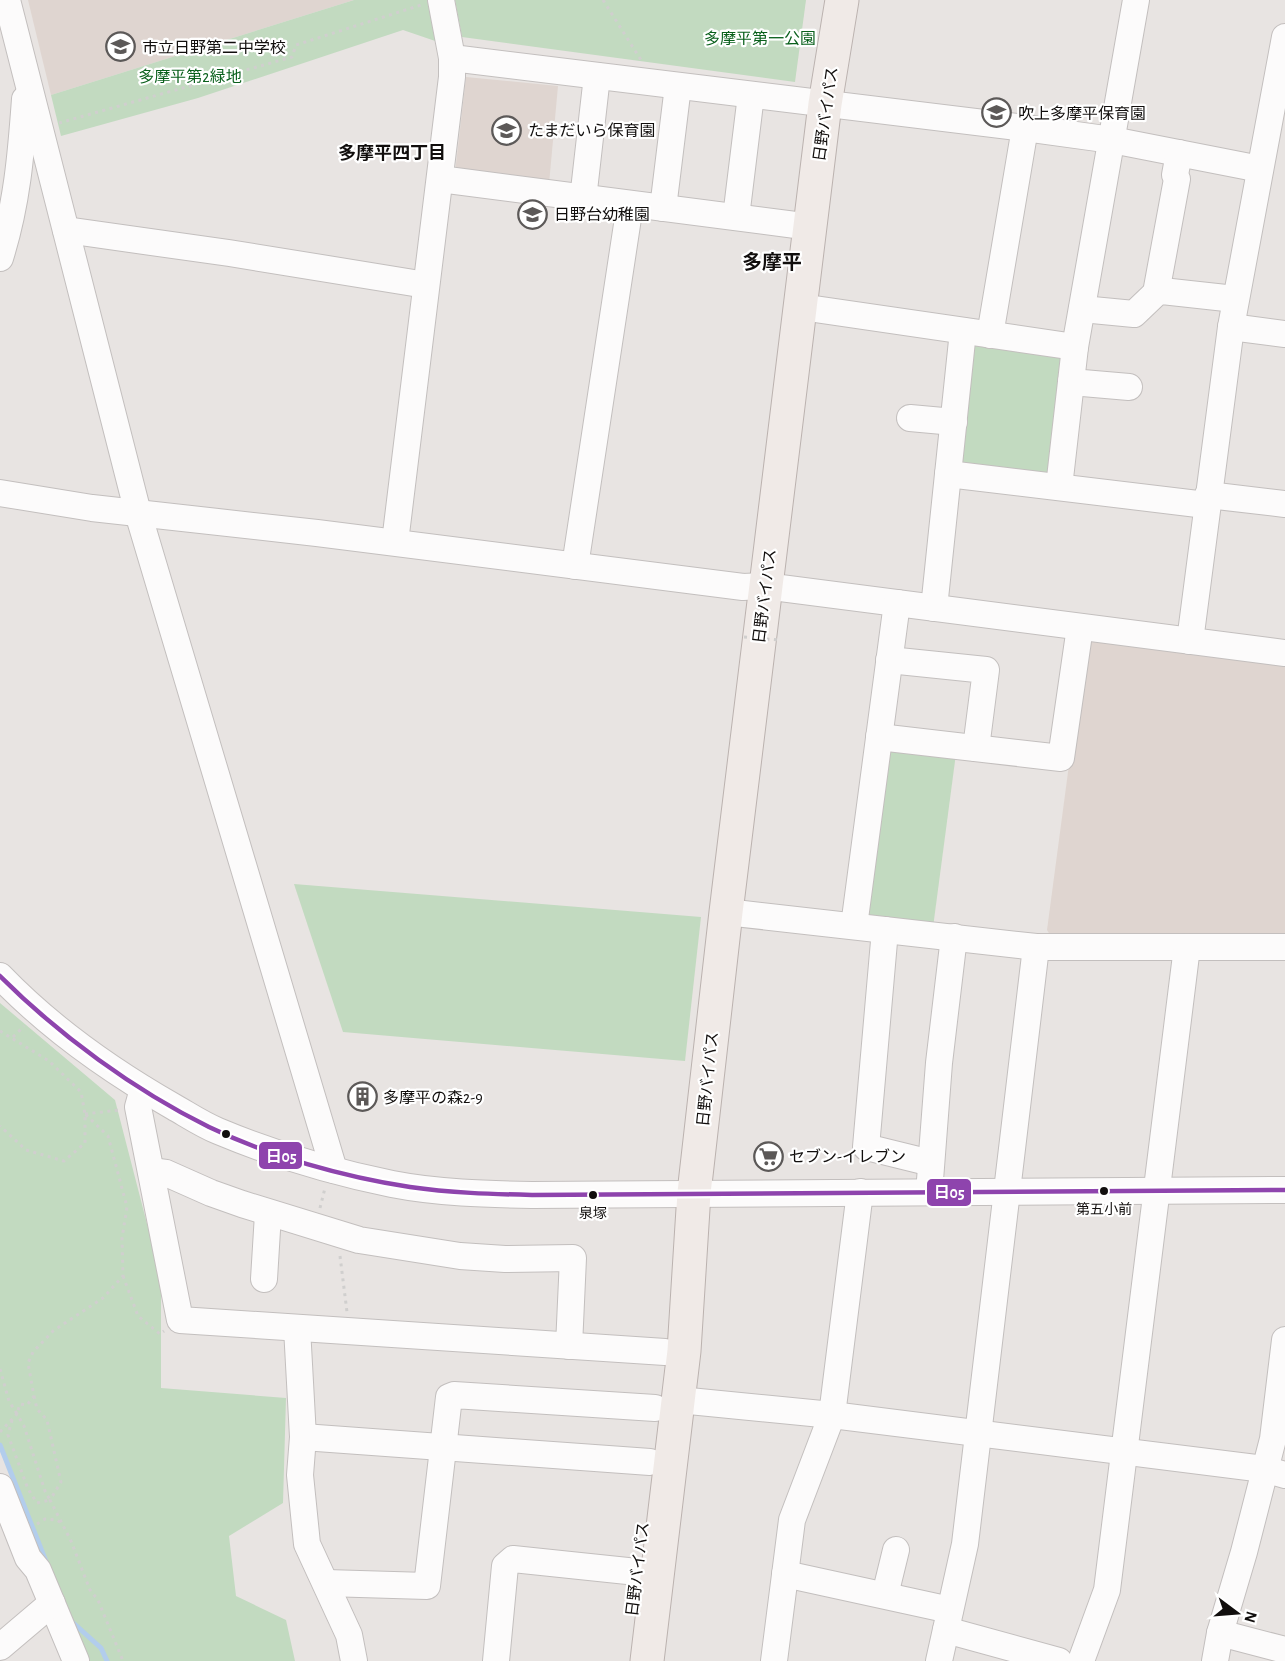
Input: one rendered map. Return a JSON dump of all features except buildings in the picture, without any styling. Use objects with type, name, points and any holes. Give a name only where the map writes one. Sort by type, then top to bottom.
[{"type":"highway","name":"日野バイパス","points":[[627,1661],[650,1462],[684,1351],[694,1193],[726,912],[825,104],[842,0]]},
{"type":"highway","name":"日野バイパス","points":[[647,1661],[667,1404],[665,1353],[694,1193]]},
{"type":"street","points":[[8,0],[138,513],[330,1177]]},
{"type":"street","points":[[1059,487],[1075,348],[1136,0]]},
{"type":"street","points":[[395,542],[452,77],[452,57],[433,2]]},
{"type":"street","points":[[1190,641],[1230,327],[1285,37]]},
{"type":"street","points":[[452,57],[1112,140],[1260,169]]},
{"type":"street","points":[[584,199],[597,76]]},
{"type":"street","points":[[0,258],[11,223],[20,172],[26,78]]},
{"type":"street","points":[[663,208],[678,86]]},
{"type":"street","points":[[736,217],[751,95]]},
{"type":"street","points":[[990,335],[1025,128]]},
{"type":"street","points":[[1156,293],[1177,179],[1175,175],[1179,153]]},
{"type":"street","points":[[20,172],[51,172]]},
{"type":"street","points":[[440,179],[811,227]]},
{"type":"street","points":[[575,566],[630,205]]},
{"type":"street","points":[[66,230],[229,253],[426,285]]},
{"type":"street","points":[[1082,309],[1134,314],[1156,293],[1162,291],[1235,299]]},
{"type":"street","points":[[801,307],[1075,348]]},
{"type":"street","points":[[1230,327],[1285,334]]},
{"type":"street","points":[[934,608],[963,331]]},
{"type":"street","points":[[1071,382],[1129,387]]},
{"type":"street","points":[[910,418],[954,423]]},
{"type":"street","points":[[948,474],[1059,487],[1207,500],[1285,504]]},
{"type":"street","points":[[0,493],[69,505],[395,542],[743,587],[765,586],[1285,653]]},
{"type":"street","points":[[854,926],[897,603]]},
{"type":"street","points":[[879,737],[1061,758],[1080,627]]},
{"type":"street","points":[[889,660],[986,670],[976,748]]},
{"type":"street","points":[[726,912],[1036,947],[1285,947]]},
{"type":"street","points":[[885,930],[866,1147],[931,1163]]},
{"type":"street","points":[[930,1192],[939,1063],[954,937]]},
{"type":"street","points":[[939,1661],[965,1544],[1036,947]]},
{"type":"street","points":[[1081,1661],[1107,1590],[1187,947]]},
{"type":"street","points":[[0,976],[31,1008],[141,1098],[216,1130],[292,1158],[330,1177],[465,1193],[532,1195],[1285,1190]]},
{"type":"street","points":[[141,1098],[151,1172],[180,1320],[665,1353]]},
{"type":"street","points":[[151,1172],[166,1173],[268,1214],[358,1240],[460,1256],[505,1259],[573,1258],[569,1346]]},
{"type":"street","points":[[774,1661],[792,1520],[832,1415],[860,1192]]},
{"type":"street","points":[[264,1279],[268,1214]]},
{"type":"street","points":[[297,1328],[303,1437],[300,1475],[307,1544],[349,1635],[354,1661]]},
{"type":"street","points":[[1215,1661],[1220,1633],[1244,1552],[1274,1472],[1273,1439],[1285,1341]]},
{"type":"street","points":[[326,1583],[427,1587],[449,1397],[454,1395],[667,1404],[832,1415],[1274,1472]]},
{"type":"street","points":[[303,1437],[650,1462]]},
{"type":"street","points":[[0,1487],[28,1558],[38,1570],[76,1661]]},
{"type":"street","points":[[885,1595],[896,1550]]},
{"type":"street","points":[[496,1661],[505,1566],[513,1559],[637,1572]]},
{"type":"street","points":[[785,1574],[885,1595],[1059,1661]]},
{"type":"street","points":[[0,1647],[52,1603]]},
{"type":"street","points":[[1220,1633],[1285,1650]]},
{"type":"path","points":[[603,0],[642,61],[646,82]]},
{"type":"path","points":[[39,128],[292,57],[296,45],[433,2]]},
{"type":"path","points":[[744,637],[779,640]]},
{"type":"path","points":[[0,1031],[49,1061],[81,1092],[85,1114],[85,1143],[64,1161],[26,1150],[0,1126]]},
{"type":"path","points":[[85,1114],[110,1112],[141,1098]]},
{"type":"path","points":[[85,1114],[108,1136],[127,1207],[122,1238],[123,1276],[138,1316],[160,1334],[180,1320]]},
{"type":"path","points":[[330,1177],[326,1230],[349,1331]]},
{"type":"path","points":[[12,1420],[8,1436],[28,1489],[37,1503],[50,1500],[61,1482],[47,1420],[37,1409],[28,1363],[33,1352],[53,1331],[103,1298],[123,1276]]},
{"type":"path","points":[[0,1369],[9,1401],[24,1426],[45,1491],[71,1541],[90,1590],[98,1600],[123,1661]]},
{"type":"path","points":[[0,1432],[17,1414],[20,1404],[27,1405],[34,1396]]},
{"type":"path","points":[[20,1537],[45,1520],[57,1520],[62,1525]]},
{"type":"shaded area","name":"市立日野第二中学校","points":[[28,0],[354,0],[51,95]]},
{"type":"shaded area","name":"たまだいら保育園","points":[[466,77],[558,86],[549,184],[455,173]]},
{"type":"shaded area","points":[[1086,637],[1285,664],[1285,939],[1053,940],[1047,930]]},
{"type":"green space","name":"多摩平第2緑地","points":[[354,0],[427,0],[441,43],[403,30],[198,98],[61,136],[51,95]]},
{"type":"green space","name":"多摩平第一公園","points":[[455,0],[806,0],[795,82],[462,37]]},
{"type":"green space","points":[[975,340],[1066,353],[1051,476],[961,463]]},
{"type":"green space","points":[[879,737],[957,746],[932,935],[854,926]]},
{"type":"green space","points":[[294,884],[701,917],[685,1061],[343,1032]]},
{"type":"green space","points":[[0,1003],[115,1100],[161,1278],[161,1388],[286,1398],[283,1503],[229,1536],[236,1596],[286,1620],[295,1661],[88,1661],[45,1580],[0,1444]]},
{"type":"waterway","points":[[0,1445],[47,1564]]},
{"type":"waterway","points":[[70,1620],[101,1648],[107,1661]]},
{"type":"transit line","name":"日05","points":[[0,976],[47,1019],[98,1060],[153,1096],[209,1127],[256,1147],[307,1164],[410,1187],[455,1192],[532,1195],[1285,1190]]},
{"type":"place","name":"市立日野第二中学校","points":[[121,47]]},
{"type":"place","name":"吹上多摩平保育園","points":[[997,113]]},
{"type":"place","name":"たまだいら保育園","points":[[507,130]]},
{"type":"place","name":"日野台幼稚園","points":[[533,214]]},
{"type":"place","name":"多摩平の森2-9","points":[[362,1097]]},
{"type":"place","name":"セブン-イレブン","points":[[768,1156]]},
{"type":"place","name":"第五小前","points":[[1104,1191]]},
{"type":"place","name":"泉塚","points":[[593,1195]]},
{"type":"district","name":"多摩平四丁目","points":[[392,153]]},
{"type":"district","name":"多摩平","points":[[772,262]]}]
